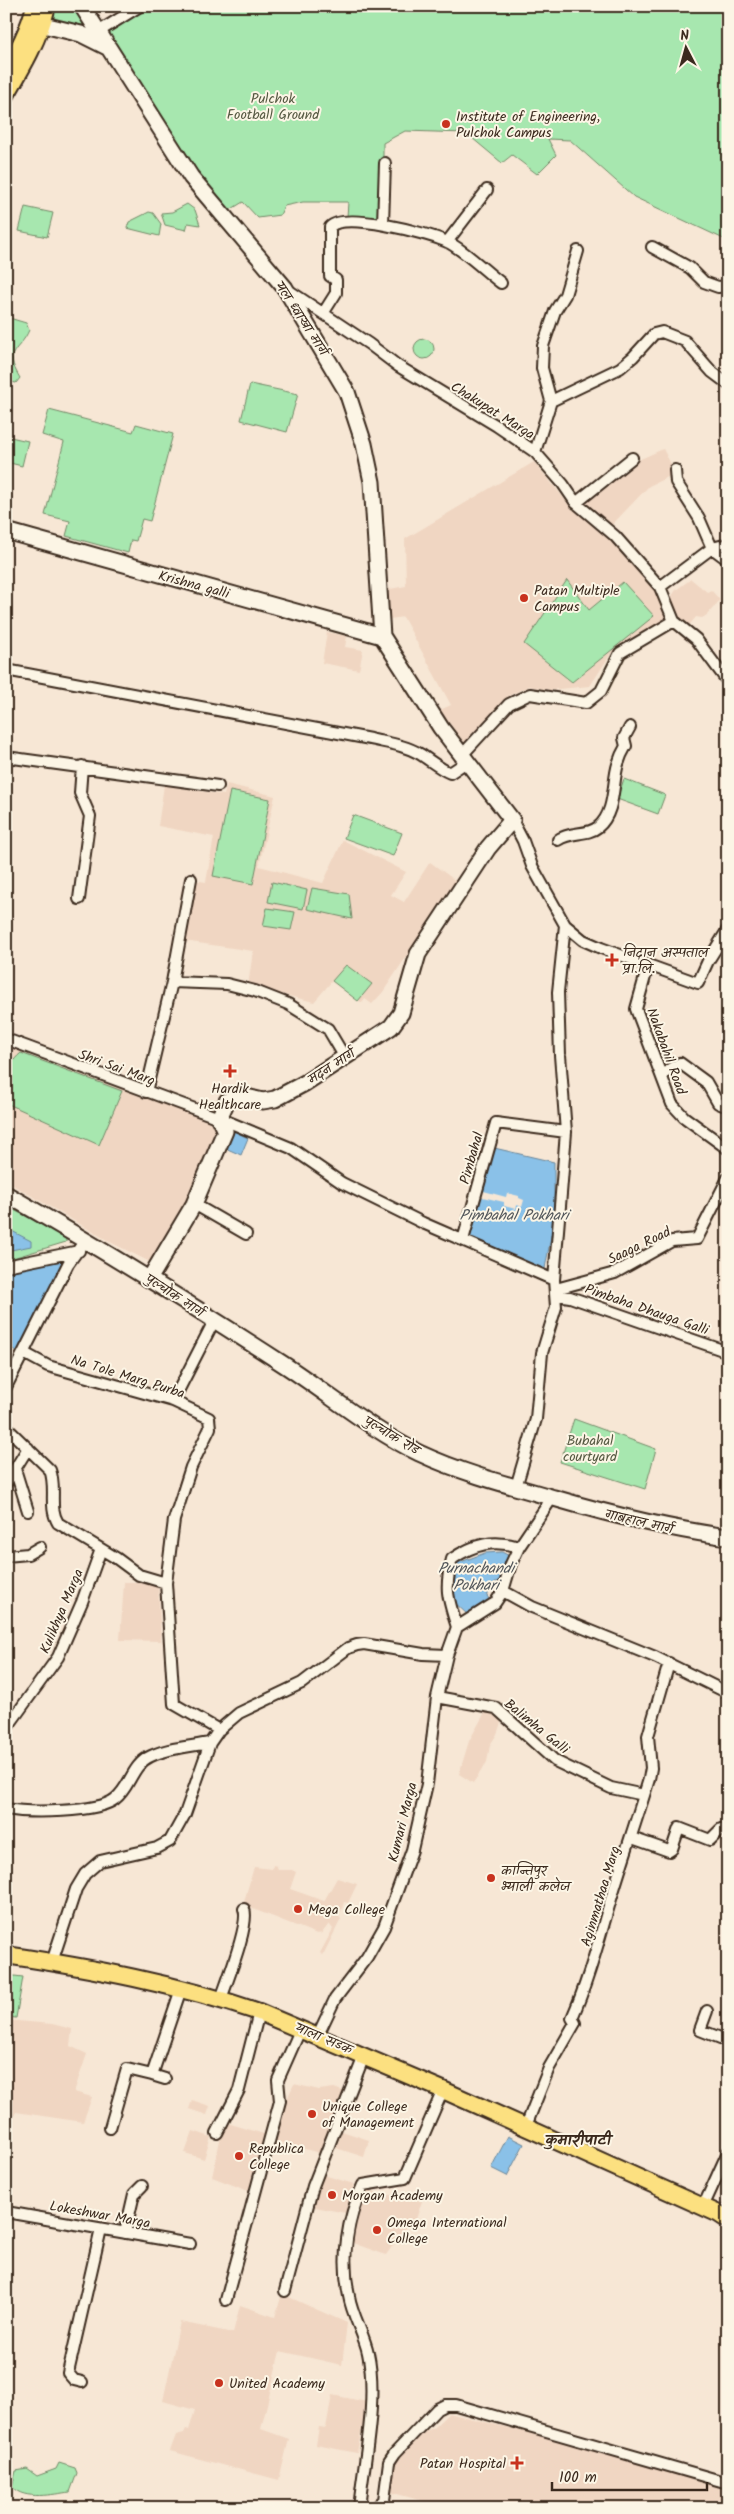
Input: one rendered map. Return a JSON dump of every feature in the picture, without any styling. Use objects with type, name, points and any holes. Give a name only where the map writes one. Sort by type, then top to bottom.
[{"type":"main road","points":[[6,71],[37,18],[47,6]]},
{"type":"main road","points":[[6,95],[32,51],[37,18]]},
{"type":"main road","name":"याला सडक","points":[[6,1955],[52,1962],[181,1989],[221,1999],[259,2012],[318,2035],[526,2126],[704,2207],[728,2220]]},
{"type":"street","name":"यल ध्वाखा मार्ग","points":[[82,6],[191,177],[285,288],[348,392],[364,444],[373,500],[382,636]]},
{"type":"street","points":[[98,32],[140,6]]},
{"type":"street","points":[[37,18],[81,34],[107,47]]},
{"type":"street","points":[[383,224],[385,164]]},
{"type":"street","points":[[447,242],[487,190]]},
{"type":"street","points":[[324,312],[336,293],[336,280],[330,276],[330,227],[337,222],[383,224],[447,242],[501,283]]},
{"type":"street","points":[[652,247],[690,268],[704,282],[718,287],[728,286]]},
{"type":"street","points":[[535,452],[552,401],[542,368],[543,346],[555,311],[564,295],[578,251]]},
{"type":"street","name":"Chakupat Marga","points":[[285,288],[308,304],[324,312],[398,366],[497,426],[535,452],[563,484],[576,504],[615,536],[660,587],[674,621],[696,639],[728,682]]},
{"type":"street","points":[[552,401],[614,372],[633,357],[654,334],[662,332],[685,341],[712,372],[728,384]]},
{"type":"street","points":[[576,504],[632,458]]},
{"type":"street","points":[[675,470],[676,482],[699,518],[712,548],[728,560]]},
{"type":"street","name":"Krishna galli","points":[[6,531],[382,636]]},
{"type":"street","points":[[660,587],[712,548],[728,544]]},
{"type":"street","points":[[6,670],[405,747],[421,755],[438,768],[450,773],[465,758],[509,704],[530,694],[586,703],[601,691],[620,653],[674,621]]},
{"type":"street","points":[[382,636],[441,728],[512,820],[523,841],[532,866],[565,926],[583,940],[648,966],[698,983],[708,961],[728,929]]},
{"type":"street","points":[[558,840],[567,835],[588,832],[603,821],[614,792],[618,764],[626,746],[624,738],[630,727]]},
{"type":"street","points":[[6,756],[218,786]]},
{"type":"street","points":[[79,900],[90,816],[80,793],[82,766]]},
{"type":"street","name":"मदन मार्ग","points":[[220,1118],[223,1106],[230,1098],[238,1095],[263,1101],[275,1099],[305,1084],[344,1056],[390,1027],[401,1013],[418,954],[488,848],[512,820]]},
{"type":"street","points":[[146,1092],[172,982],[191,879]]},
{"type":"street","points":[[516,1487],[536,1419],[542,1353],[556,1307],[566,1132],[560,1055],[558,992],[565,926]]},
{"type":"street","name":"Nakabahil Road","points":[[648,966],[636,1009],[672,1104],[684,1116],[728,1150]]},
{"type":"street","points":[[172,982],[227,984],[256,991],[288,1004],[328,1029],[344,1056]]},
{"type":"street","name":"Shri Sai Marg","points":[[6,1039],[220,1118],[291,1148],[342,1184],[463,1240]]},
{"type":"street","points":[[662,1075],[680,1063],[706,1082],[718,1104],[728,1107]]},
{"type":"street","points":[[150,1278],[194,1204],[225,1131],[220,1118]]},
{"type":"street","name":"Pimbahal","points":[[463,1240],[496,1122],[566,1132]]},
{"type":"street","name":"Saaga Road","points":[[556,1288],[615,1273],[672,1241],[697,1239],[728,1178]]},
{"type":"street","name":"पुल्चोक मार्ग","points":[[6,1194],[82,1245],[150,1278],[264,1352]]},
{"type":"street","points":[[194,1204],[246,1234]]},
{"type":"street","name":"Pimbaha Dhauga Galli","points":[[463,1240],[570,1297],[728,1352]]},
{"type":"street","points":[[6,1266],[82,1245]]},
{"type":"street","points":[[6,1387],[68,1264],[82,1245]]},
{"type":"street","points":[[173,1401],[214,1321]]},
{"type":"street","name":"पुल्चोक रोड","points":[[264,1352],[385,1434],[418,1452],[456,1468],[533,1493]]},
{"type":"street","name":"Na Tole Marg Purba","points":[[24,1353],[64,1371],[173,1401],[210,1418],[211,1422],[191,1467],[174,1520],[166,1583],[174,1704],[219,1730]]},
{"type":"street","points":[[6,1427],[50,1470],[52,1477],[52,1514],[58,1523],[101,1549],[140,1576],[166,1583]]},
{"type":"street","points":[[6,1483],[28,1448]]},
{"type":"street","points":[[15,1469],[28,1511]]},
{"type":"street","name":"गाबहाल मार्ग","points":[[533,1493],[659,1527],[728,1537]]},
{"type":"street","points":[[519,1547],[503,1542],[493,1542],[465,1550],[452,1559],[446,1585],[449,1605],[457,1627],[494,1603],[503,1591],[511,1564],[519,1547],[552,1498]]},
{"type":"street","points":[[6,1556],[28,1554],[40,1547]]},
{"type":"street","name":"Kulikhya Marga","points":[[6,1728],[58,1657],[82,1602],[101,1549]]},
{"type":"street","points":[[503,1591],[532,1607],[669,1663],[681,1672],[728,1693]]},
{"type":"street","name":"Kumari Marga","points":[[318,2035],[335,1999],[367,1957],[384,1926],[412,1850],[426,1784],[437,1697],[447,1655],[457,1627]]},
{"type":"street","points":[[52,1962],[76,1889],[85,1874],[100,1862],[157,1848],[170,1841],[186,1814],[210,1742],[219,1730],[238,1713],[302,1683],[348,1648],[364,1644],[423,1654],[447,1655]]},
{"type":"street","name":"Aginmathaa Marg","points":[[526,2126],[549,2068],[575,2023],[572,2018],[586,1985],[644,1795],[651,1768],[648,1736],[669,1663]]},
{"type":"street","name":"Balimha Galli","points":[[437,1697],[496,1708],[555,1761],[612,1788],[644,1795]]},
{"type":"street","points":[[6,1809],[72,1811],[100,1805],[114,1800],[137,1765],[151,1755],[210,1742]]},
{"type":"street","points":[[632,1838],[669,1851],[672,1849],[679,1828],[710,1840],[720,1829],[728,1828]]},
{"type":"street","points":[[221,1999],[241,1939],[246,1914],[244,1909]]},
{"type":"street","points":[[152,2075],[181,1989]]},
{"type":"street","points":[[707,2011],[700,2030],[728,2041]]},
{"type":"street","points":[[217,2133],[239,2090],[259,2012]]},
{"type":"street","points":[[226,2300],[280,2101],[278,2080],[301,2028]]},
{"type":"street","points":[[285,2291],[313,2186],[364,2056]]},
{"type":"street","points":[[110,2128],[127,2069],[165,2078]]},
{"type":"street","points":[[359,2508],[372,2405],[368,2352],[349,2296],[346,2240],[353,2206],[363,2185],[405,2178],[443,2090]]},
{"type":"street","points":[[704,2207],[728,2152]]},
{"type":"street","points":[[124,2233],[134,2194],[142,2186]]},
{"type":"street","name":"Lokeshwar Marga","points":[[6,2212],[190,2244]]},
{"type":"street","points":[[82,2382],[74,2380],[68,2373],[101,2228]]},
{"type":"street","points":[[375,2508],[384,2500],[389,2462],[395,2453],[437,2409],[444,2405],[456,2405],[728,2483]]},
{"type":"shaded area","points":[[663,449],[672,466],[672,475],[649,486],[607,530],[580,503],[634,462]]},
{"type":"shaded area","name":"Patan Multiple Campus","points":[[534,462],[572,508],[609,537],[651,581],[667,606],[667,619],[612,652],[590,686],[549,690],[529,686],[508,696],[464,743],[440,710],[451,705],[403,617],[390,619],[385,590],[406,586],[405,539]]},
{"type":"shaded area","points":[[691,579],[707,592],[711,590],[720,600],[707,615],[702,618],[696,617],[686,629],[668,602],[676,590]]},
{"type":"shaded area","points":[[327,632],[347,636],[345,647],[363,650],[359,670],[322,663]]},
{"type":"shaded area","points":[[227,784],[275,796],[259,866],[323,883],[343,840],[406,872],[391,895],[404,902],[430,862],[456,881],[383,992],[372,1004],[365,999],[362,1003],[332,981],[314,1002],[248,986],[253,951],[184,941],[194,880],[206,882],[214,837],[158,826],[164,785],[224,795]]},
{"type":"shaded area","points":[[13,1046],[213,1120],[223,1135],[156,1265],[112,1243],[6,1181],[6,1067]]},
{"type":"shaded area","points":[[124,1582],[158,1582],[161,1641],[120,1640]]},
{"type":"shaded area","points":[[488,1707],[503,1717],[497,1734],[490,1745],[487,1762],[473,1783],[459,1774],[469,1741]]},
{"type":"shaded area","name":"Mega College","points":[[273,1865],[277,1866],[278,1870],[292,1870],[296,1872],[290,1889],[324,1901],[337,1878],[357,1884],[348,1903],[344,1902],[339,1917],[341,1919],[323,1955],[320,1953],[333,1929],[329,1924],[322,1933],[317,1934],[243,1905],[254,1867],[272,1869]]},
{"type":"shaded area","points":[[6,2020],[52,2024],[72,2029],[70,2046],[87,2054],[74,2092],[92,2097],[83,2122],[16,2112],[9,2126],[6,2125]]},
{"type":"shaded area","name":"Unique College of Management","points":[[294,2084],[319,2090],[334,2088],[348,2093],[327,2155],[272,2140],[284,2105]]},
{"type":"shaded area","points":[[192,2100],[210,2106],[207,2115],[189,2109]]},
{"type":"shaded area","name":"Republica College","points":[[224,2122],[267,2135],[251,2192],[212,2177]]},
{"type":"shaded area","points":[[193,2131],[211,2137],[204,2159],[185,2153]]},
{"type":"shaded area","name":"Morgan Academy","points":[[342,2131],[369,2140],[364,2157],[336,2148]]},
{"type":"shaded area","name":"Morgan Academy","points":[[320,2174],[354,2184],[346,2213],[310,2206]]},
{"type":"shaded area","name":"Omega International College","points":[[362,2190],[422,2201],[415,2222],[410,2221],[386,2255],[350,2242]]},
{"type":"shaded area","name":"United Academy","points":[[282,2294],[347,2323],[342,2365],[280,2351],[261,2429],[289,2439],[279,2480],[170,2451],[176,2435],[184,2433],[186,2429],[189,2430],[195,2410],[163,2401],[180,2322],[233,2333],[240,2305],[275,2317]]},
{"type":"shaded area","points":[[332,2395],[367,2402],[357,2453],[316,2445],[319,2427],[326,2428]]},
{"type":"shaded area","name":"Patan Hospital","points":[[449,2413],[585,2447],[728,2488],[728,2508],[448,2508],[390,2492],[397,2458],[417,2435],[433,2428]]},
{"type":"green space","points":[[54,6],[74,6],[90,35],[54,18]]},
{"type":"green space","name":"Pulchok Football Ground","points":[[134,6],[728,6],[728,241],[634,197],[570,140],[548,139],[556,155],[537,174],[512,155],[502,163],[466,133],[405,131],[383,143],[383,218],[347,217],[348,202],[303,202],[284,206],[280,215],[258,218],[243,202],[225,213],[105,30]]},
{"type":"green space","points":[[187,204],[195,210],[200,225],[188,223],[186,230],[165,225],[161,213],[172,212]]},
{"type":"green space","points":[[25,207],[53,213],[47,237],[19,231]]},
{"type":"green space","points":[[149,212],[153,213],[161,224],[159,236],[127,228],[129,222]]},
{"type":"green space","points":[[6,317],[26,323],[29,330],[14,351],[13,361],[20,378],[16,383],[6,381]]},
{"type":"green space","points":[[420,339],[428,339],[434,345],[434,353],[428,359],[420,359],[414,353],[414,345]]},
{"type":"green space","points":[[250,384],[298,394],[287,432],[241,420]]},
{"type":"green space","points":[[49,410],[133,432],[136,424],[173,434],[150,521],[142,519],[136,541],[131,540],[128,553],[66,536],[70,521],[45,515],[64,442],[42,435]]},
{"type":"green space","points":[[6,436],[28,441],[22,466],[6,462]]},
{"type":"green space","points":[[567,580],[589,610],[623,582],[654,616],[572,682],[524,644]]},
{"type":"green space","points":[[624,779],[665,795],[658,814],[617,799]]},
{"type":"green space","points":[[230,791],[270,799],[253,884],[213,876]]},
{"type":"green space","points":[[353,815],[402,833],[393,856],[344,838]]},
{"type":"green space","points":[[272,882],[307,890],[303,909],[268,902]]},
{"type":"green space","points":[[312,888],[349,894],[352,919],[307,909]]},
{"type":"green space","points":[[267,908],[295,912],[291,930],[263,926]]},
{"type":"green space","points":[[346,965],[372,984],[358,1001],[332,981]]},
{"type":"green space","points":[[21,1053],[122,1091],[99,1145],[6,1103],[7,1075],[11,1064]]},
{"type":"green space","points":[[6,1206],[66,1237],[66,1242],[6,1260]]},
{"type":"green space","name":"Bubahal courtyard","points":[[574,1419],[656,1449],[645,1489],[560,1462]]},
{"type":"green space","points":[[6,1975],[23,1977],[16,2018],[6,2017]]},
{"type":"green space","points":[[59,2463],[75,2468],[77,2473],[70,2492],[32,2495],[24,2494],[12,2487],[16,2471],[27,2469],[37,2476],[56,2469]]},
{"type":"water","points":[[231,1130],[248,1138],[241,1155],[223,1147]]},
{"type":"water","name":"Pimbahal Pokhari","points":[[490,1147],[554,1162],[554,1220],[544,1274],[467,1239]]},
{"type":"water","points":[[6,1228],[31,1241],[31,1246],[6,1251]]},
{"type":"water","points":[[58,1258],[68,1264],[24,1353],[6,1347],[6,1273]]},
{"type":"water","name":"Purnachandi Pokhari","points":[[502,1552],[513,1558],[505,1581],[495,1582],[487,1596],[491,1602],[470,1617],[451,1599],[458,1563],[485,1553]]},
{"type":"water","points":[[508,2136],[524,2144],[507,2176],[491,2168]]},
{"type":"pier","points":[[480,1190],[506,1197],[507,1193],[519,1196],[519,1198],[524,1200],[522,1207],[517,1205],[516,1209],[504,1206],[504,1202],[478,1196]]},
{"type":"place","name":"Institute of Engineering, Pulchok Campus","points":[[446,124]]},
{"type":"place","name":"Patan Multiple Campus","points":[[524,598]]},
{"type":"place","name":"निदान अस्पताल प्रा.लि.","points":[[612,960]]},
{"type":"place","name":"Hardik Healthcare","points":[[230,1071]]},
{"type":"place","name":"कान्तिपुर भ्याली कलेज","points":[[491,1878]]},
{"type":"place","name":"Mega College","points":[[298,1909]]},
{"type":"place","name":"Unique College of Management","points":[[312,2114]]},
{"type":"place","name":"Republica College","points":[[239,2156]]},
{"type":"place","name":"Morgan Academy","points":[[332,2195]]},
{"type":"place","name":"Omega International College","points":[[377,2230]]},
{"type":"place","name":"United Academy","points":[[219,2383]]},
{"type":"place","name":"Patan Hospital","points":[[517,2463]]},
{"type":"district","name":"कुमारीपाटी","points":[[578,2140]]}]
